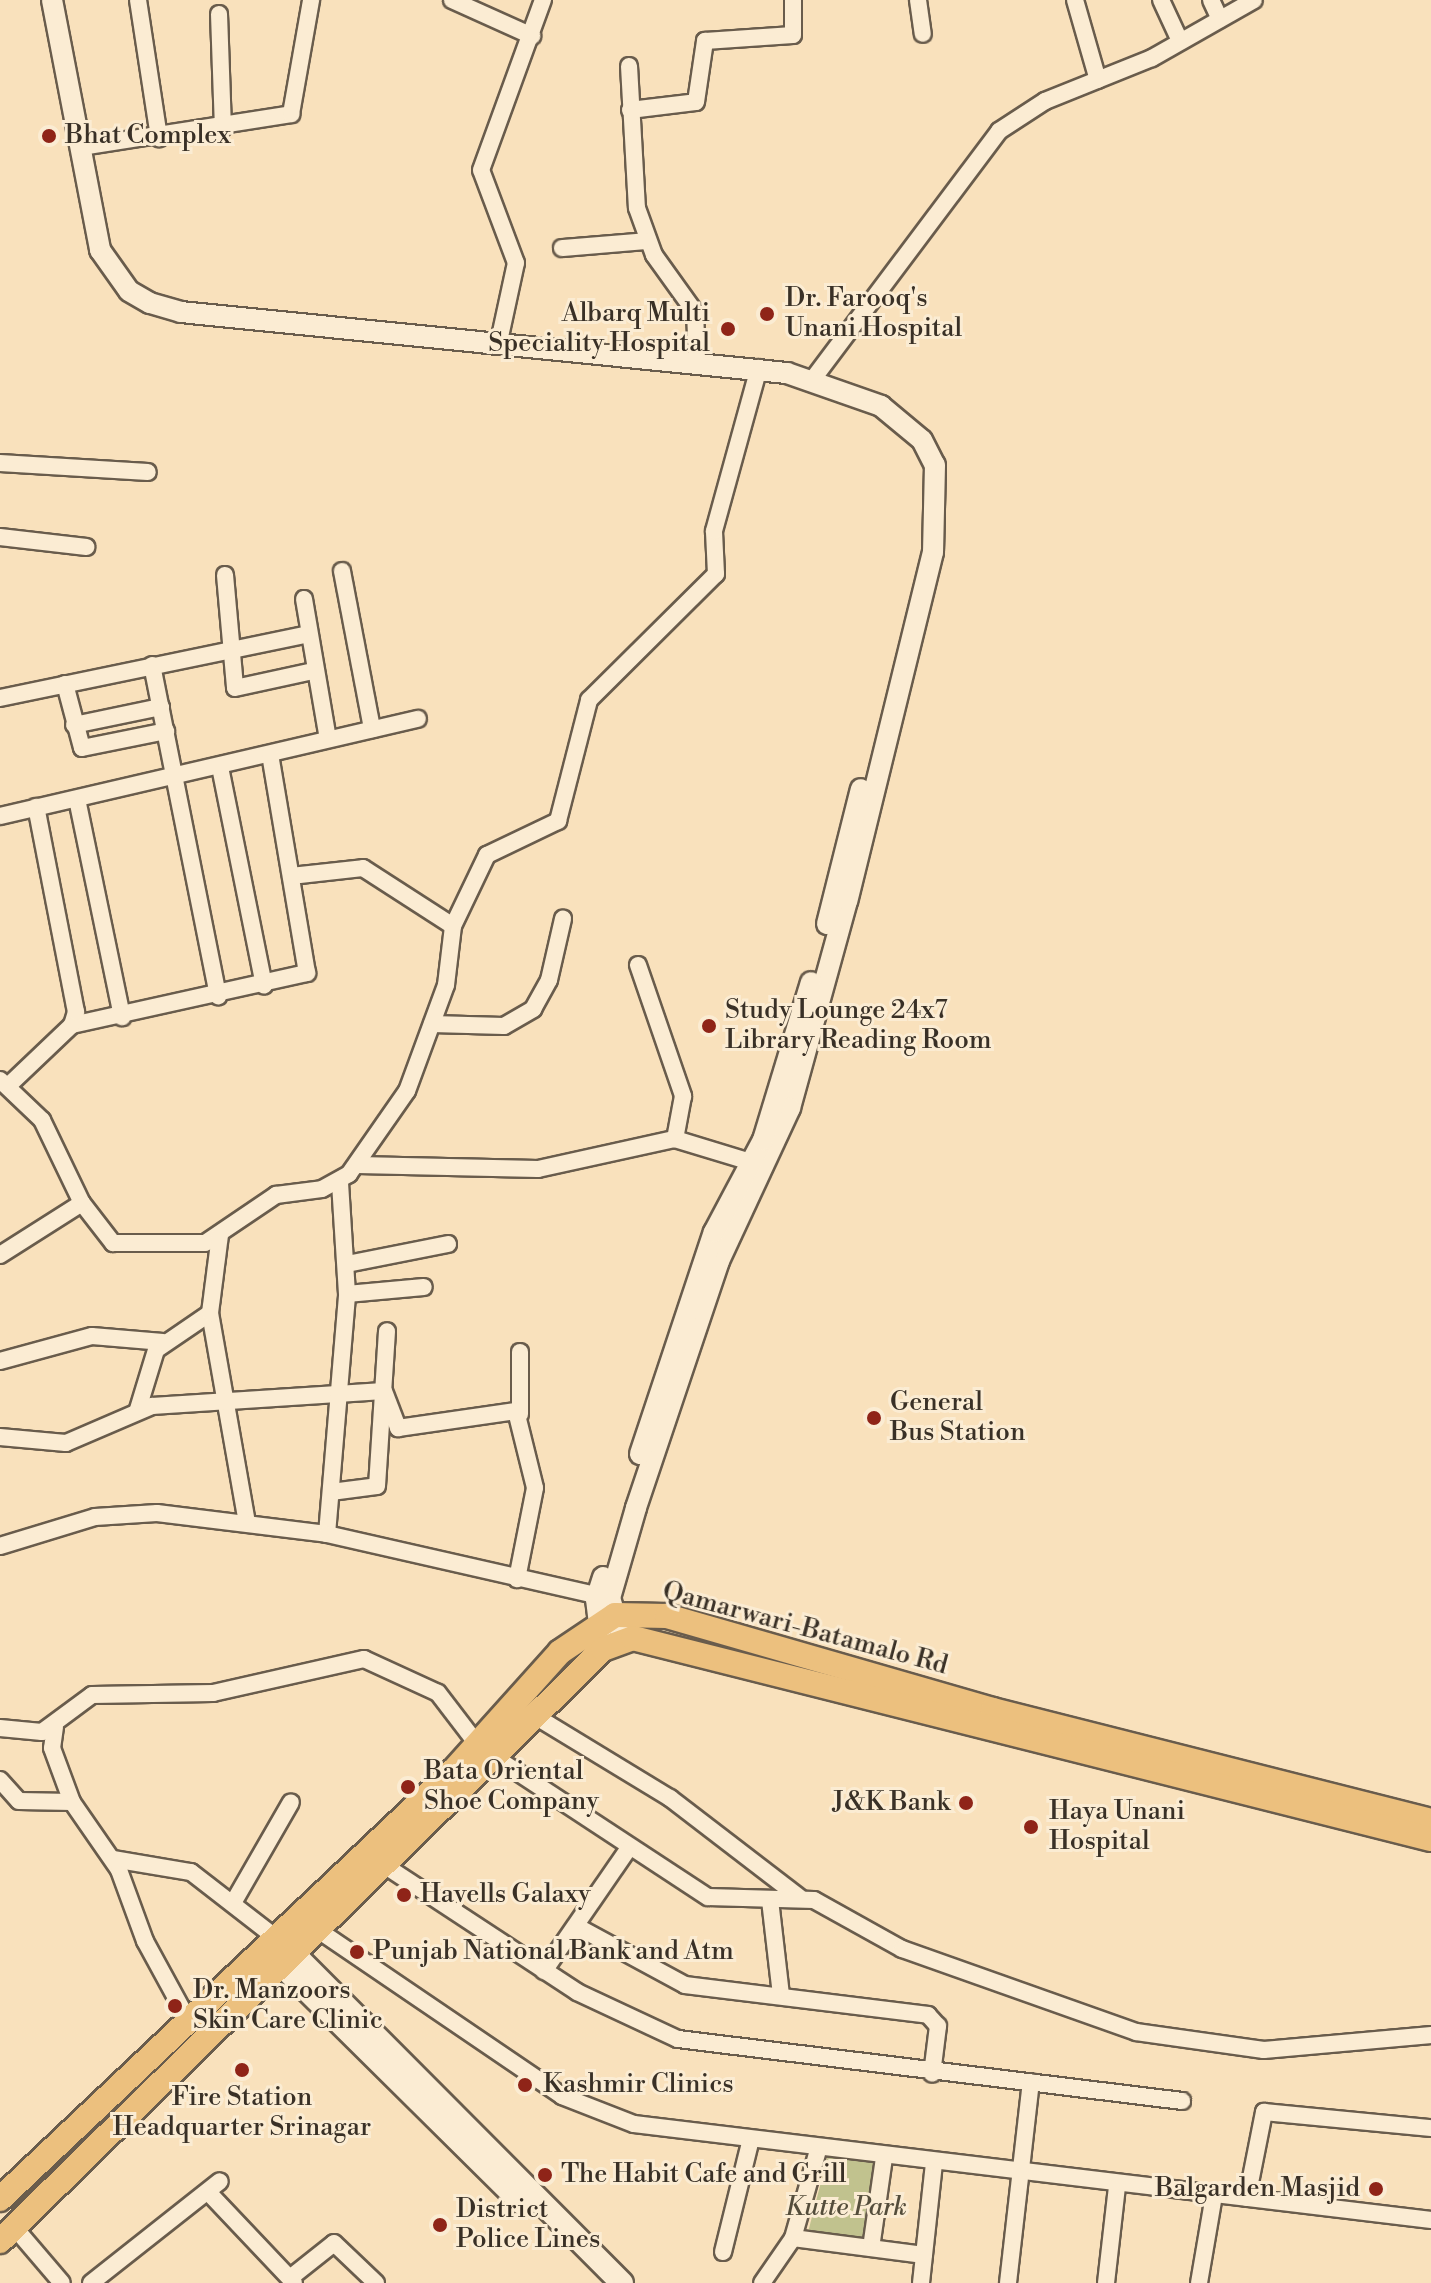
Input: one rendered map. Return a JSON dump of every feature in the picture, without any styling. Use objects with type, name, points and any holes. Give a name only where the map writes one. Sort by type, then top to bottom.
[{"type":"main road","points":[[7,2234],[387,1867],[485,1750],[560,1652],[605,1609]]},
{"type":"main road","name":"Qamarwari-Batamalo Rd","points":[[605,1609],[667,1616],[993,1710],[1431,1821]]},
{"type":"main road","name":"Qamarwari-Batamalo Rd","points":[[613,1645],[663,1640],[1431,1839]]},
{"type":"main road","points":[[0,2199],[270,1944],[485,1750],[534,1717],[613,1645]]},
{"type":"main road","points":[[270,1944],[292,1959],[622,2283]]},
{"type":"main road","points":[[292,1959],[603,2283]]},
{"type":"street","points":[[52,0],[100,250],[129,291],[150,303],[498,346],[813,379],[906,422],[935,465],[932,514],[881,739],[790,1108],[719,1261],[605,1609]]},
{"type":"street","points":[[138,0],[159,138]]},
{"type":"street","points":[[81,147],[223,128],[291,114],[311,0]]},
{"type":"street","points":[[453,0],[532,36]]},
{"type":"street","points":[[498,346],[516,263],[481,170],[543,0]]},
{"type":"street","points":[[630,110],[696,102],[705,41],[793,35],[793,0]]},
{"type":"street","points":[[918,0],[923,34]]},
{"type":"street","points":[[1075,0],[1098,80]]},
{"type":"street","points":[[1161,0],[1180,41]]},
{"type":"street","points":[[1211,0],[1220,19]]},
{"type":"street","points":[[813,379],[999,131],[1045,101],[1180,41],[1254,0]]},
{"type":"street","points":[[219,14],[223,128]]},
{"type":"street","points":[[629,66],[637,208],[647,241],[695,312],[697,360]]},
{"type":"street","points":[[562,248],[647,241]]},
{"type":"street","points":[[662,361],[697,360],[850,401],[889,424],[922,465],[932,514]]},
{"type":"street","points":[[270,755],[309,968],[303,978],[72,1025],[5,1082],[55,1141],[82,1203],[105,1237],[126,1246],[190,1247],[220,1235],[276,1195],[340,1182],[358,1165],[407,1091],[432,1024],[453,926],[487,855],[558,821],[596,690],[716,574],[714,531],[758,374]]},
{"type":"street","points":[[0,463],[148,472]]},
{"type":"street","points":[[0,537],[86,547]]},
{"type":"street","points":[[342,571],[372,729]]},
{"type":"street","points":[[225,575],[227,650],[239,690],[313,671]]},
{"type":"street","points":[[304,599],[313,671],[328,739]]},
{"type":"street","points":[[0,698],[308,634]]},
{"type":"street","points":[[152,665],[218,996]]},
{"type":"street","points":[[65,684],[82,748],[166,731]]},
{"type":"street","points":[[74,725],[161,707]]},
{"type":"street","points":[[0,816],[176,778],[418,719]]},
{"type":"street","points":[[613,1645],[605,1609],[714,1232],[754,1163],[821,951],[881,739]]},
{"type":"street","points":[[220,767],[264,986]]},
{"type":"street","points":[[77,799],[122,1017]]},
{"type":"street","points":[[36,807],[76,1000],[72,1025]]},
{"type":"street","points":[[291,876],[363,868],[453,926]]},
{"type":"street","points":[[432,1024],[504,1026],[533,1009],[549,980],[563,919]]},
{"type":"street","points":[[638,965],[683,1096],[675,1139]]},
{"type":"street","points":[[358,1165],[538,1169],[675,1139],[754,1163]]},
{"type":"street","points":[[327,1534],[347,1294],[340,1182]]},
{"type":"street","points":[[0,1255],[82,1203]]},
{"type":"street","points":[[220,1235],[210,1313],[247,1522]]},
{"type":"street","points":[[347,1264],[448,1244]]},
{"type":"street","points":[[347,1294],[424,1287]]},
{"type":"street","points":[[0,1361],[92,1336],[163,1342],[210,1313]]},
{"type":"street","points":[[331,1492],[377,1486],[387,1331]]},
{"type":"street","points":[[138,1409],[163,1342]]},
{"type":"street","points":[[517,1579],[535,1488],[520,1414],[520,1352]]},
{"type":"street","points":[[0,1437],[78,1441],[138,1409],[384,1391]]},
{"type":"street","points":[[384,1391],[398,1428],[520,1414]]},
{"type":"street","points":[[0,1546],[125,1512],[247,1522],[327,1534],[517,1579],[605,1609]]},
{"type":"street","points":[[0,1728],[55,1727],[92,1695],[213,1693],[364,1659],[438,1693],[485,1750],[629,1848],[708,1897],[770,1900],[799,1897]]},
{"type":"street","points":[[534,1717],[635,1774],[799,1897],[902,1949],[1180,2042],[1264,2050],[1431,2035]]},
{"type":"street","points":[[55,1727],[52,1748],[72,1802],[113,1859],[145,1941],[188,2020]]},
{"type":"street","points":[[0,1780],[19,1801],[72,1802]]},
{"type":"street","points":[[233,1903],[291,1802]]},
{"type":"street","points":[[544,1971],[629,1848]]},
{"type":"street","points":[[113,1859],[176,1866],[233,1903],[270,1944]]},
{"type":"street","points":[[387,1867],[544,1971],[678,2039],[932,2074],[1031,2082],[1182,2101]]},
{"type":"street","points":[[770,1900],[781,1995]]},
{"type":"street","points":[[576,1926],[666,1979],[928,2015],[938,2026],[932,2074]]},
{"type":"street","points":[[321,1932],[595,2113],[750,2143],[1431,2220]]},
{"type":"street","points":[[1008,2283],[1031,2082]]},
{"type":"street","points":[[1247,2198],[1264,2112],[1431,2128]]},
{"type":"street","points":[[723,2252],[750,2143]]},
{"type":"street","points":[[762,2283],[793,2238],[818,2150]]},
{"type":"street","points":[[871,2248],[884,2158]]},
{"type":"street","points":[[921,2283],[934,2163]]},
{"type":"street","points":[[91,2283],[214,2186],[292,2281],[334,2243],[376,2283]]},
{"type":"street","points":[[1106,2283],[1117,2186]]},
{"type":"street","points":[[1199,2283],[1214,2195]]},
{"type":"street","points":[[7,2234],[62,2283]]},
{"type":"street","points":[[793,2238],[924,2255]]},
{"type":"green space","name":"Kutte Park","points":[[829,2151],[884,2158],[871,2248],[806,2240]]},
{"type":"place","name":"Bhat Complex","points":[[49,136]]},
{"type":"place","name":"Dr. Farooq's Unani Hospital","points":[[767,314]]},
{"type":"place","name":"Albarq Multi Speciality Hospital","points":[[728,329]]},
{"type":"place","name":"Study Lounge 24x7 Library Reading Room","points":[[709,1026]]},
{"type":"place","name":"General Bus Station","points":[[874,1418]]},
{"type":"place","name":"Bata Oriental Shoe Company","points":[[408,1787]]},
{"type":"place","name":"J&K Bank","points":[[966,1803]]},
{"type":"place","name":"Haya Unani Hospital","points":[[1031,1827]]},
{"type":"place","name":"Havells Galaxy","points":[[404,1895]]},
{"type":"place","name":"Punjab National Bank and Atm","points":[[357,1952]]},
{"type":"place","name":"Dr. Manzoors Skin Care Clinic","points":[[175,2006]]},
{"type":"place","name":"Fire Station Headquarter Srinagar","points":[[242,2070]]},
{"type":"place","name":"Kashmir Clinics","points":[[525,2085]]},
{"type":"place","name":"The Habit Cafe and Grill","points":[[545,2175]]},
{"type":"place","name":"Balgarden Masjid","points":[[1376,2189]]},
{"type":"place","name":"District Police Lines","points":[[440,2225]]}]
